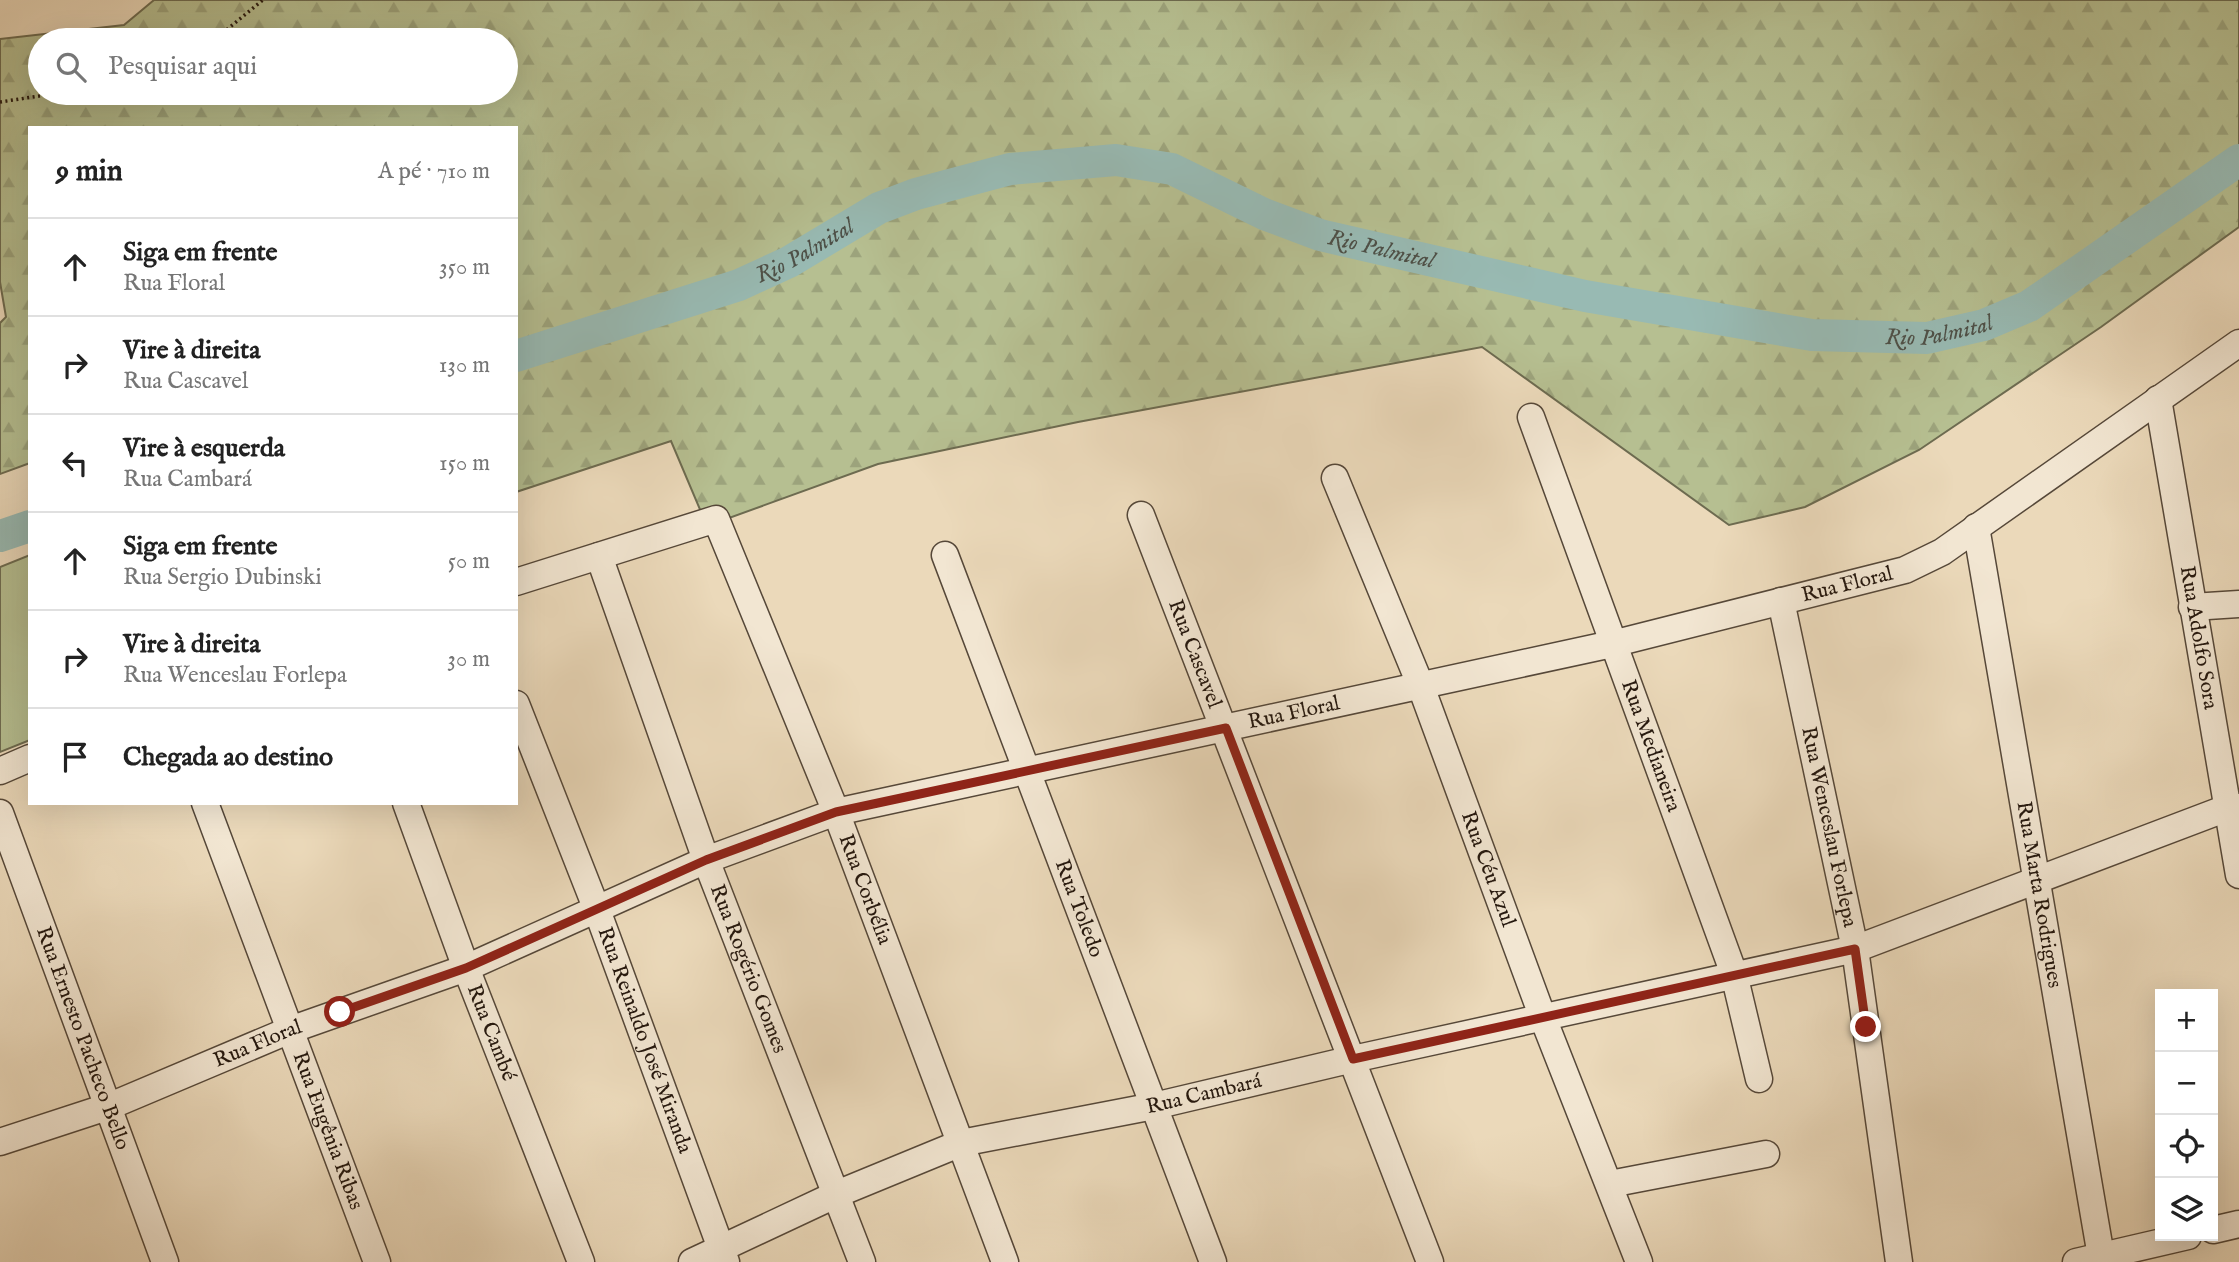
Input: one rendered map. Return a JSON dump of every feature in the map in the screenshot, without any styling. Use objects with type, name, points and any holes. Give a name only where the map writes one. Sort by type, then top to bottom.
[{"type":"street","name":"Rua Floral","points":[[0,1142],[110,1106],[290,1030],[466,968],[706,860],[836,812],[1612,644],[1905,570],[1942,552],[2239,343]]},
{"type":"street","name":"Rua Adolfo Sora","points":[[2158,399],[2192,607],[2233,808],[2239,874]]},
{"type":"street","name":"Rua Medianeira","points":[[1531,417],[1734,974],[1759,1079]]},
{"type":"street","name":"Rua Céu Azul","points":[[1335,478],[1419,684],[1543,1018],[1639,1262]]},
{"type":"street","name":"Rua Cascavel","points":[[1141,515],[1226,728],[1430,1262]]},
{"type":"street","name":"Rua Corbélia","points":[[599,556],[716,519],[836,812],[1005,1262]]},
{"type":"street","name":"Rua Marta Rodrigues","points":[[1976,527],[2038,881],[2093,1260]]},
{"type":"street","name":"Rua Toledo","points":[[945,555],[1213,1262]]},
{"type":"street","points":[[518,581],[599,556]]},
{"type":"street","name":"Rua Rogério Gomes","points":[[599,556],[706,860],[862,1262]]},
{"type":"street","name":"Rua Wenceslau Forlepa","points":[[1781,601],[1855,949],[1899,1262]]},
{"type":"street","points":[[2192,607],[2239,604]]},
{"type":"street","name":"Rua Reinaldo José Miranda","points":[[518,709],[597,910],[724,1255]]},
{"type":"street","points":[[0,771],[28,759]]},
{"type":"street","name":"Rua Eugênia Ribas","points":[[206,805],[377,1262]]},
{"type":"street","name":"Rua Cambé","points":[[407,805],[466,968],[581,1262]]},
{"type":"street","name":"Rua Cambará","points":[[692,1262],[724,1255],[837,1194],[961,1143],[1154,1106],[1353,1059],[1855,949],[2233,808]]},
{"type":"street","name":"Rua Ernesto Pacheco Bello","points":[[0,813],[110,1106],[164,1262]]},
{"type":"street","points":[[1610,1184],[1766,1154]]},
{"type":"street","points":[[2218,1229],[2239,1224]]},
{"type":"street","points":[[2093,1260],[2168,1241]]},
{"type":"path","points":[[229,28],[263,0]]},
{"type":"path","points":[[0,102],[28,98]]},
{"type":"green space","points":[[154,0],[2239,0],[2239,227],[2101,327],[1919,450],[1805,507],[1729,525],[1482,347],[1078,422],[878,464],[707,526],[671,441],[518,491],[518,126],[28,126],[28,464],[0,474],[0,323],[6,317],[0,282],[0,39],[28,36],[28,105],[518,105],[518,28],[97,28],[124,25]]},
{"type":"green space","points":[[28,556],[28,741],[0,752],[0,567]]},
{"type":"waterway","name":"Rio Palmital","points":[[518,355],[739,285],[789,262],[879,208],[916,194],[1010,169],[1116,160],[1172,169],[1264,214],[1320,235],[1585,296],[1812,335],[1927,338],[1984,325],[2029,306],[2239,160]]},
{"type":"waterway","name":"Rio Palmital","points":[[0,536],[28,527]]},
{"type":"route","points":[[340,1012],[466,968],[706,860],[836,812],[1226,728],[1353,1059],[1855,949],[1866,1027]]}]
